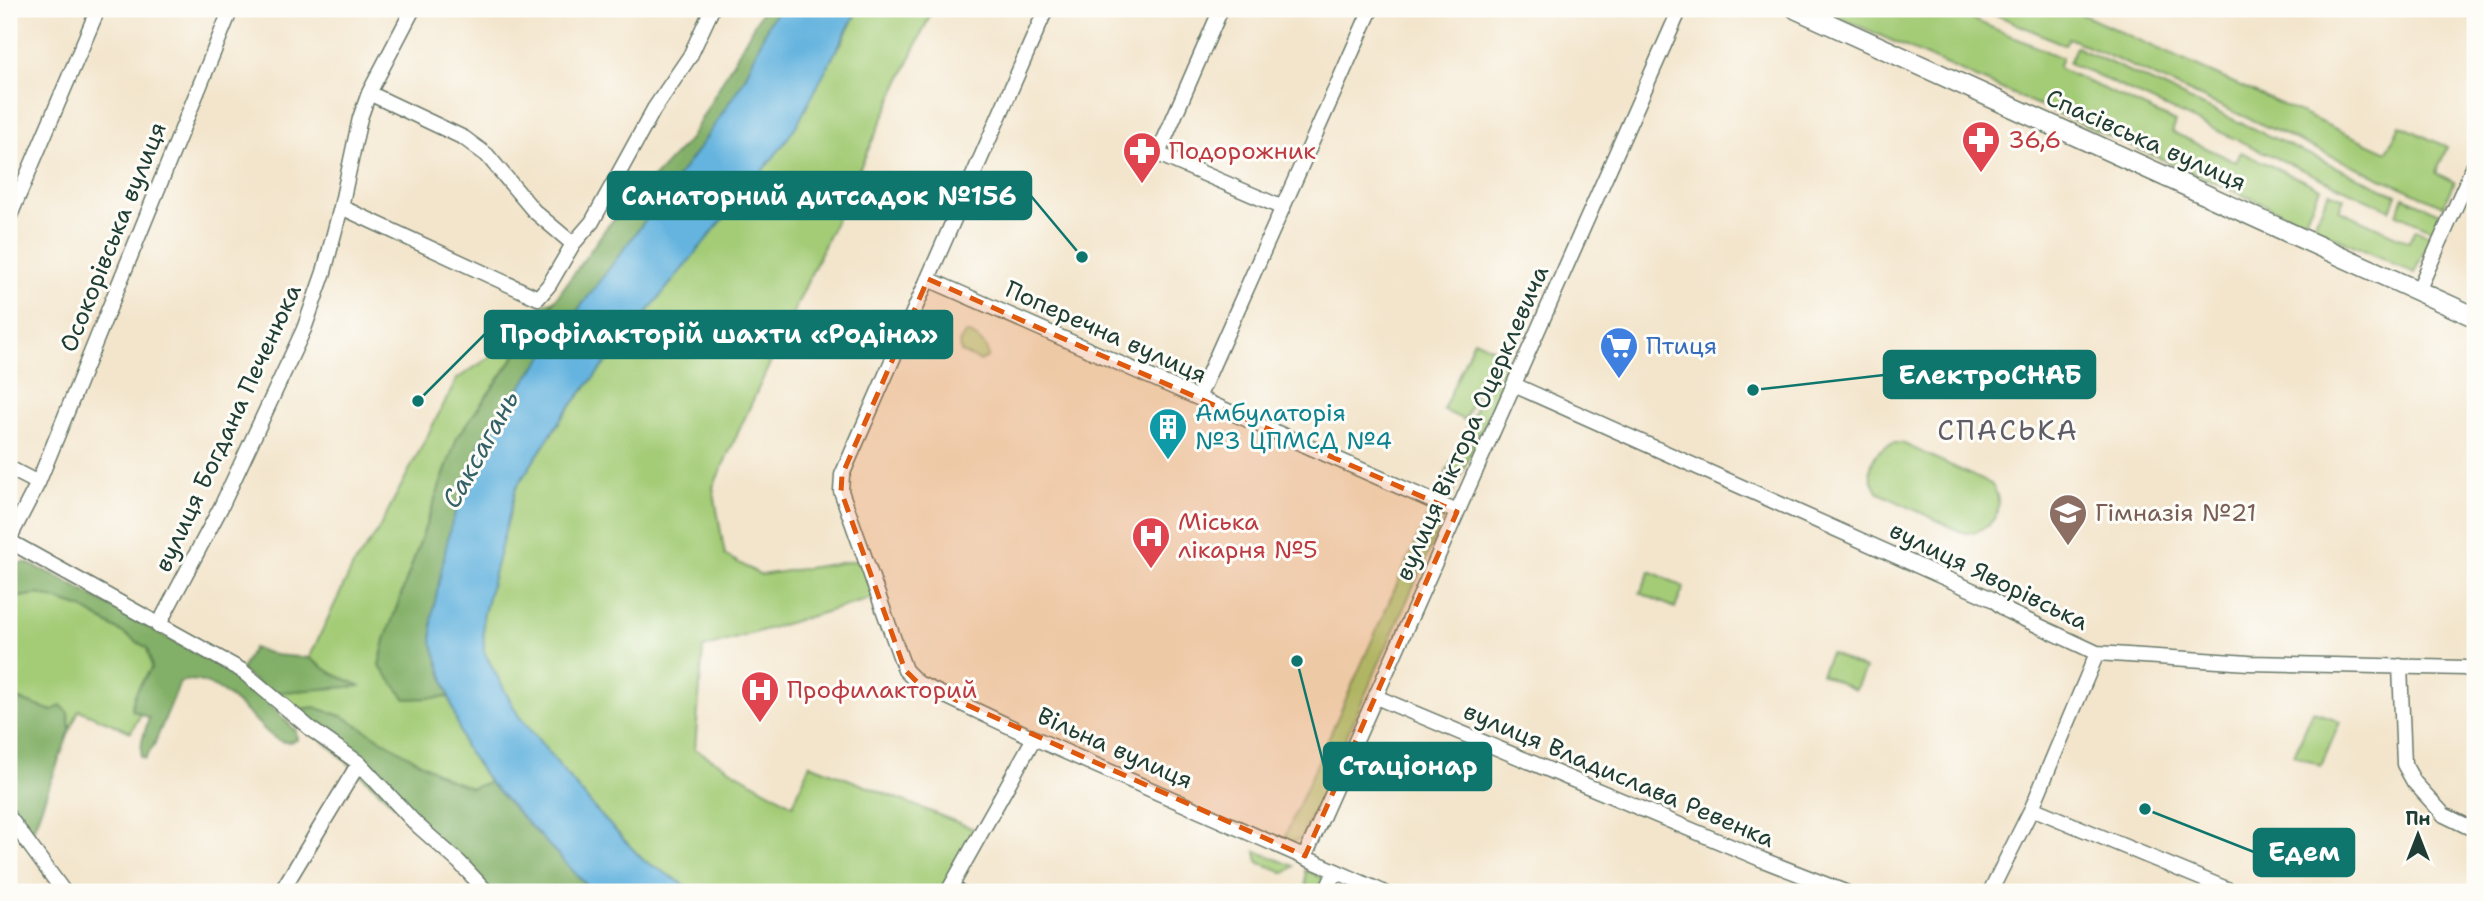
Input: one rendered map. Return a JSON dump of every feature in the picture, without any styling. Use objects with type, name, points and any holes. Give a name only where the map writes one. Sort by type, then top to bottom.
[{"type":"street","points":[[9,218],[98,9]]},
{"type":"street","name":"Осокорівська вулиця","points":[[9,540],[38,482],[231,9]]},
{"type":"street","name":"вулиця Богдана Печенюка","points":[[158,626],[221,507],[304,330],[315,302],[341,206],[360,118],[369,93],[413,9]]},
{"type":"street","points":[[341,206],[538,298],[550,285],[573,244],[592,222],[654,109],[690,56],[712,9]]},
{"type":"street","name":"Вільна вулиця","points":[[1046,9],[842,475],[841,491],[897,648],[910,677],[918,683],[1034,738],[1382,892]]},
{"type":"street","points":[[1221,9],[1158,153],[1283,208]]},
{"type":"street","points":[[1198,398],[1371,9]]},
{"type":"street","name":"вулиця Віктора Оцерклевича","points":[[1305,856],[1680,9]]},
{"type":"street","name":"Спасівська вулиця","points":[[1796,9],[2475,317]]},
{"type":"street","points":[[369,93],[464,138],[487,155],[534,211],[573,244]]},
{"type":"street","points":[[2418,291],[2475,163]]},
{"type":"street","name":"Поперечна вулиця","points":[[928,279],[1457,512]]},
{"type":"street","name":"вулиця Яворівська","points":[[1514,385],[1993,599],[2009,612],[2097,653],[2249,663],[2465,668],[2475,673]]},
{"type":"street","points":[[9,468],[38,482]]},
{"type":"street","points":[[9,540],[158,626],[241,670],[312,730],[359,763],[416,824],[459,862],[487,892]]},
{"type":"street","points":[[1990,892],[2032,808],[2097,653]]},
{"type":"street","points":[[2400,666],[2404,764],[2414,782],[2444,815],[2475,830]]},
{"type":"street","name":"вулиця Владислава Ревенка","points":[[1376,697],[1845,892]]},
{"type":"street","points":[[955,890],[1034,738]]},
{"type":"street","points":[[281,892],[359,763]]},
{"type":"street","points":[[2032,808],[2234,892]]},
{"type":"street","points":[[9,817],[64,892]]},
{"type":"street","points":[[1326,892],[1335,871]]},
{"type":"highlighted area","points":[[928,279],[1457,512],[1305,856],[918,683],[905,670],[841,491],[842,475]]},
{"type":"green space","points":[[763,9],[779,9],[769,23],[744,80],[700,147],[481,440],[432,641],[449,697],[406,699],[379,666],[385,640],[457,438],[607,227],[690,139]]},
{"type":"green space","points":[[858,9],[933,9],[713,487],[725,555],[761,575],[866,559],[880,596],[703,648],[695,749],[793,805],[810,764],[982,832],[947,892],[697,892],[643,860],[594,808],[518,715],[484,652],[483,617],[516,488],[564,415],[639,319],[841,44]]},
{"type":"green space","points":[[1820,9],[1949,9],[2062,58],[2058,68],[2176,122],[2172,132],[2236,162],[2241,152],[2320,188],[2304,222]]},
{"type":"green space","points":[[1983,9],[2070,9],[2387,152],[2400,125],[2447,147],[2436,173],[2454,182],[2443,206],[2069,38],[2065,45]]},
{"type":"green space","points":[[2076,47],[2397,195],[2390,210],[2069,63]]},
{"type":"green space","points":[[2329,192],[2344,198],[2339,210],[2409,242],[2416,229],[2431,236],[2414,273],[2313,227]]},
{"type":"green space","points":[[2404,197],[2440,213],[2433,230],[2397,214]]},
{"type":"green space","points":[[554,300],[457,438],[385,640],[379,665],[406,699],[449,697],[464,745],[489,782],[472,788],[450,780],[388,744],[290,711],[268,693],[359,686],[333,674],[309,658],[353,566],[376,534],[457,379],[516,340],[545,304]]},
{"type":"green space","points":[[965,333],[981,342],[988,357],[980,361],[961,352],[959,343]]},
{"type":"green space","points":[[1474,340],[1496,350],[1464,420],[1443,410]]},
{"type":"green space","points":[[1500,354],[1508,359],[1510,368],[1481,432],[1475,434],[1466,430]]},
{"type":"green space","points":[[1462,439],[1475,444],[1448,503],[1435,497]]},
{"type":"green space","points":[[1895,443],[1902,443],[1991,484],[1996,493],[1998,510],[1990,524],[1983,529],[1964,533],[1879,493],[1871,478],[1872,463],[1880,451]]},
{"type":"green space","points":[[1431,508],[1441,512],[1443,520],[1301,839],[1292,842],[1284,838]]},
{"type":"green space","points":[[24,562],[54,575],[236,676],[260,695],[296,731],[297,740],[287,742],[274,738],[223,692],[191,680],[180,682],[154,745],[145,759],[141,757],[142,741],[149,718],[132,709],[136,692],[152,667],[147,648],[82,608],[39,594],[19,597],[9,616],[9,567]]},
{"type":"green space","points":[[1650,571],[1684,587],[1675,608],[1640,593]]},
{"type":"green space","points":[[39,594],[82,608],[147,648],[152,667],[139,687],[132,710],[141,714],[131,732],[79,710],[70,730],[68,713],[52,711],[9,696],[9,616],[19,597]]},
{"type":"green space","points":[[253,648],[275,655],[309,658],[333,674],[361,686],[268,693],[241,670]]},
{"type":"green space","points":[[1830,653],[1865,669],[1855,690],[1821,674]]},
{"type":"green space","points":[[9,696],[52,711],[61,705],[68,713],[70,730],[30,838],[9,807]]},
{"type":"green space","points":[[314,707],[344,717],[450,780],[472,788],[489,782],[593,892],[487,892],[290,711]]},
{"type":"green space","points":[[2313,711],[2340,722],[2321,766],[2294,755]]},
{"type":"green space","points":[[1256,851],[1294,866],[1285,873],[1258,862]]},
{"type":"green space","points":[[1305,870],[1323,878],[1317,891],[1306,886]]},
{"type":"water","name":"Саксагань","points":[[779,9],[858,9],[798,123],[781,148],[564,414],[516,488],[483,617],[484,652],[518,715],[594,808],[643,860],[697,892],[593,892],[489,782],[464,745],[432,641],[432,616],[450,528],[481,440],[700,147],[744,80],[769,23]]},
{"type":"place","name":"36,6","points":[[1981,174]]},
{"type":"place","name":"Подорожник","points":[[1142,185]]},
{"type":"place","name":"Санаторний дитсадок №156","points":[[1082,257]]},
{"type":"place","name":"Птиця","points":[[1619,380]]},
{"type":"place","name":"ЕлектроСНАБ","points":[[1753,390]]},
{"type":"place","name":"Профілакторій шахти «Родіна»","points":[[418,401]]},
{"type":"place","name":"Амбулаторія №3 ЦПМСД №4","points":[[1168,461]]},
{"type":"place","name":"Гімназія №21","points":[[2068,547]]},
{"type":"place","name":"Міська лікарня №5","points":[[1151,570]]},
{"type":"place","name":"Стаціонар","points":[[1297,661]]},
{"type":"place","name":"Профилакторий","points":[[760,724]]},
{"type":"place","name":"Едем","points":[[2145,809]]},
{"type":"district","name":"СПАСЬКА","points":[[2008,430]]}]
